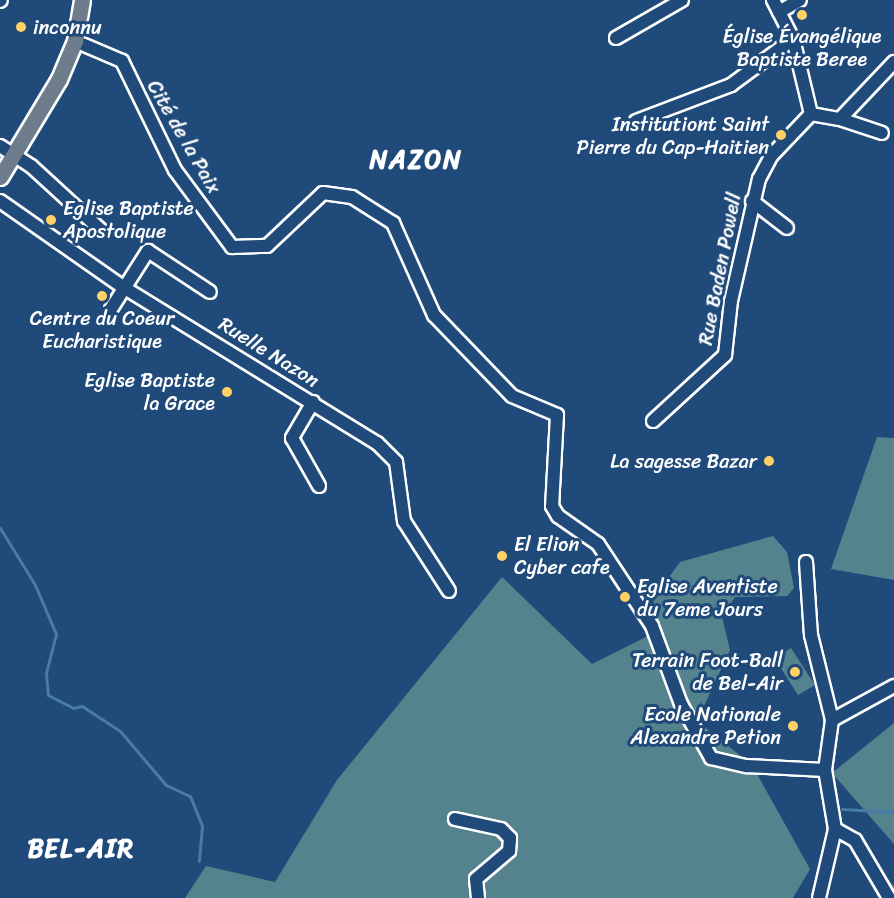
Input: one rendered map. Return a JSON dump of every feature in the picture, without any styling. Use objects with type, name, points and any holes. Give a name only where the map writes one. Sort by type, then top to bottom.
[{"type":"main road","points":[[0,177],[28,135],[75,41],[82,0]]},
{"type":"street","points":[[616,38],[682,0]]},
{"type":"street","points":[[773,0],[792,39],[811,114],[840,119],[882,133]]},
{"type":"street","points":[[779,12],[800,0]]},
{"type":"street","points":[[636,121],[731,85],[792,39]]},
{"type":"street","name":"Cité de la Paix","points":[[75,41],[122,61],[175,170],[232,247],[267,246],[323,193],[352,197],[393,223],[434,315],[512,396],[557,416],[552,506],[558,516],[598,544],[652,626],[681,704],[711,758],[747,766],[825,770]]},
{"type":"street","points":[[840,119],[894,62]]},
{"type":"street","name":"Rue Baden Powell","points":[[652,421],[725,356],[752,201],[771,156],[811,114]]},
{"type":"street","points":[[0,146],[102,231]]},
{"type":"street","name":"Ruelle Nazon","points":[[0,201],[123,287],[313,402],[396,462],[404,521],[449,591]]},
{"type":"street","points":[[752,201],[787,228]]},
{"type":"street","points":[[111,309],[148,251],[210,292]]},
{"type":"street","points":[[313,402],[292,438],[319,486]]},
{"type":"street","points":[[806,562],[811,635],[832,720],[825,770],[834,829],[819,898]]},
{"type":"street","points":[[832,720],[894,686]]},
{"type":"street","points":[[455,819],[501,829],[510,838],[509,851],[476,879],[478,898]]},
{"type":"street","points":[[834,829],[855,840],[888,898]]},
{"type":"green space","points":[[877,437],[894,438],[894,580],[831,569]]},
{"type":"green space","points":[[773,536],[787,552],[794,588],[787,596],[735,597],[722,617],[730,650],[697,721],[752,765],[810,869],[793,898],[185,898],[206,866],[275,882],[337,780],[502,577],[592,664],[650,635],[654,598],[680,562]]},
{"type":"green space","name":"Terrain Foot-Ball de Bel-Air","points":[[791,648],[815,685],[798,695],[775,659]]},
{"type":"green space","points":[[894,723],[894,844],[832,773]]},
{"type":"waterway","points":[[0,528],[35,585],[56,634],[46,673],[48,695],[73,708],[82,706],[120,731],[166,785],[190,796],[202,826],[199,861]]},
{"type":"waterway","points":[[842,809],[894,812]]},
{"type":"waterway","points":[[883,877],[894,889]]},
{"type":"place","name":"Église Évangélique Baptiste Beree","points":[[802,15]]},
{"type":"place","name":"inconnu","points":[[21,27]]},
{"type":"place","name":"Institutiont Saint Pierre du Cap-Haitien","points":[[781,135]]},
{"type":"place","name":"Eglise Baptiste Apostolique","points":[[51,220]]},
{"type":"place","name":"Centre du Coeur Eucharistique","points":[[102,296]]},
{"type":"place","name":"Eglise Baptiste la Grace","points":[[227,392]]},
{"type":"place","name":"La sagesse Bazar","points":[[769,461]]},
{"type":"place","name":"El Elion Cyber cafe","points":[[502,556]]},
{"type":"place","name":"Eglise Aventiste du 7eme Jours","points":[[625,597]]},
{"type":"place","name":"Terrain Foot-Ball de Bel-Air","points":[[795,672]]},
{"type":"place","name":"Ecole Nationale Alexandre Petion","points":[[793,726]]},
{"type":"district","name":"NAZON","points":[[416,160]]},
{"type":"district","name":"BEL-AIR","points":[[81,849]]}]
